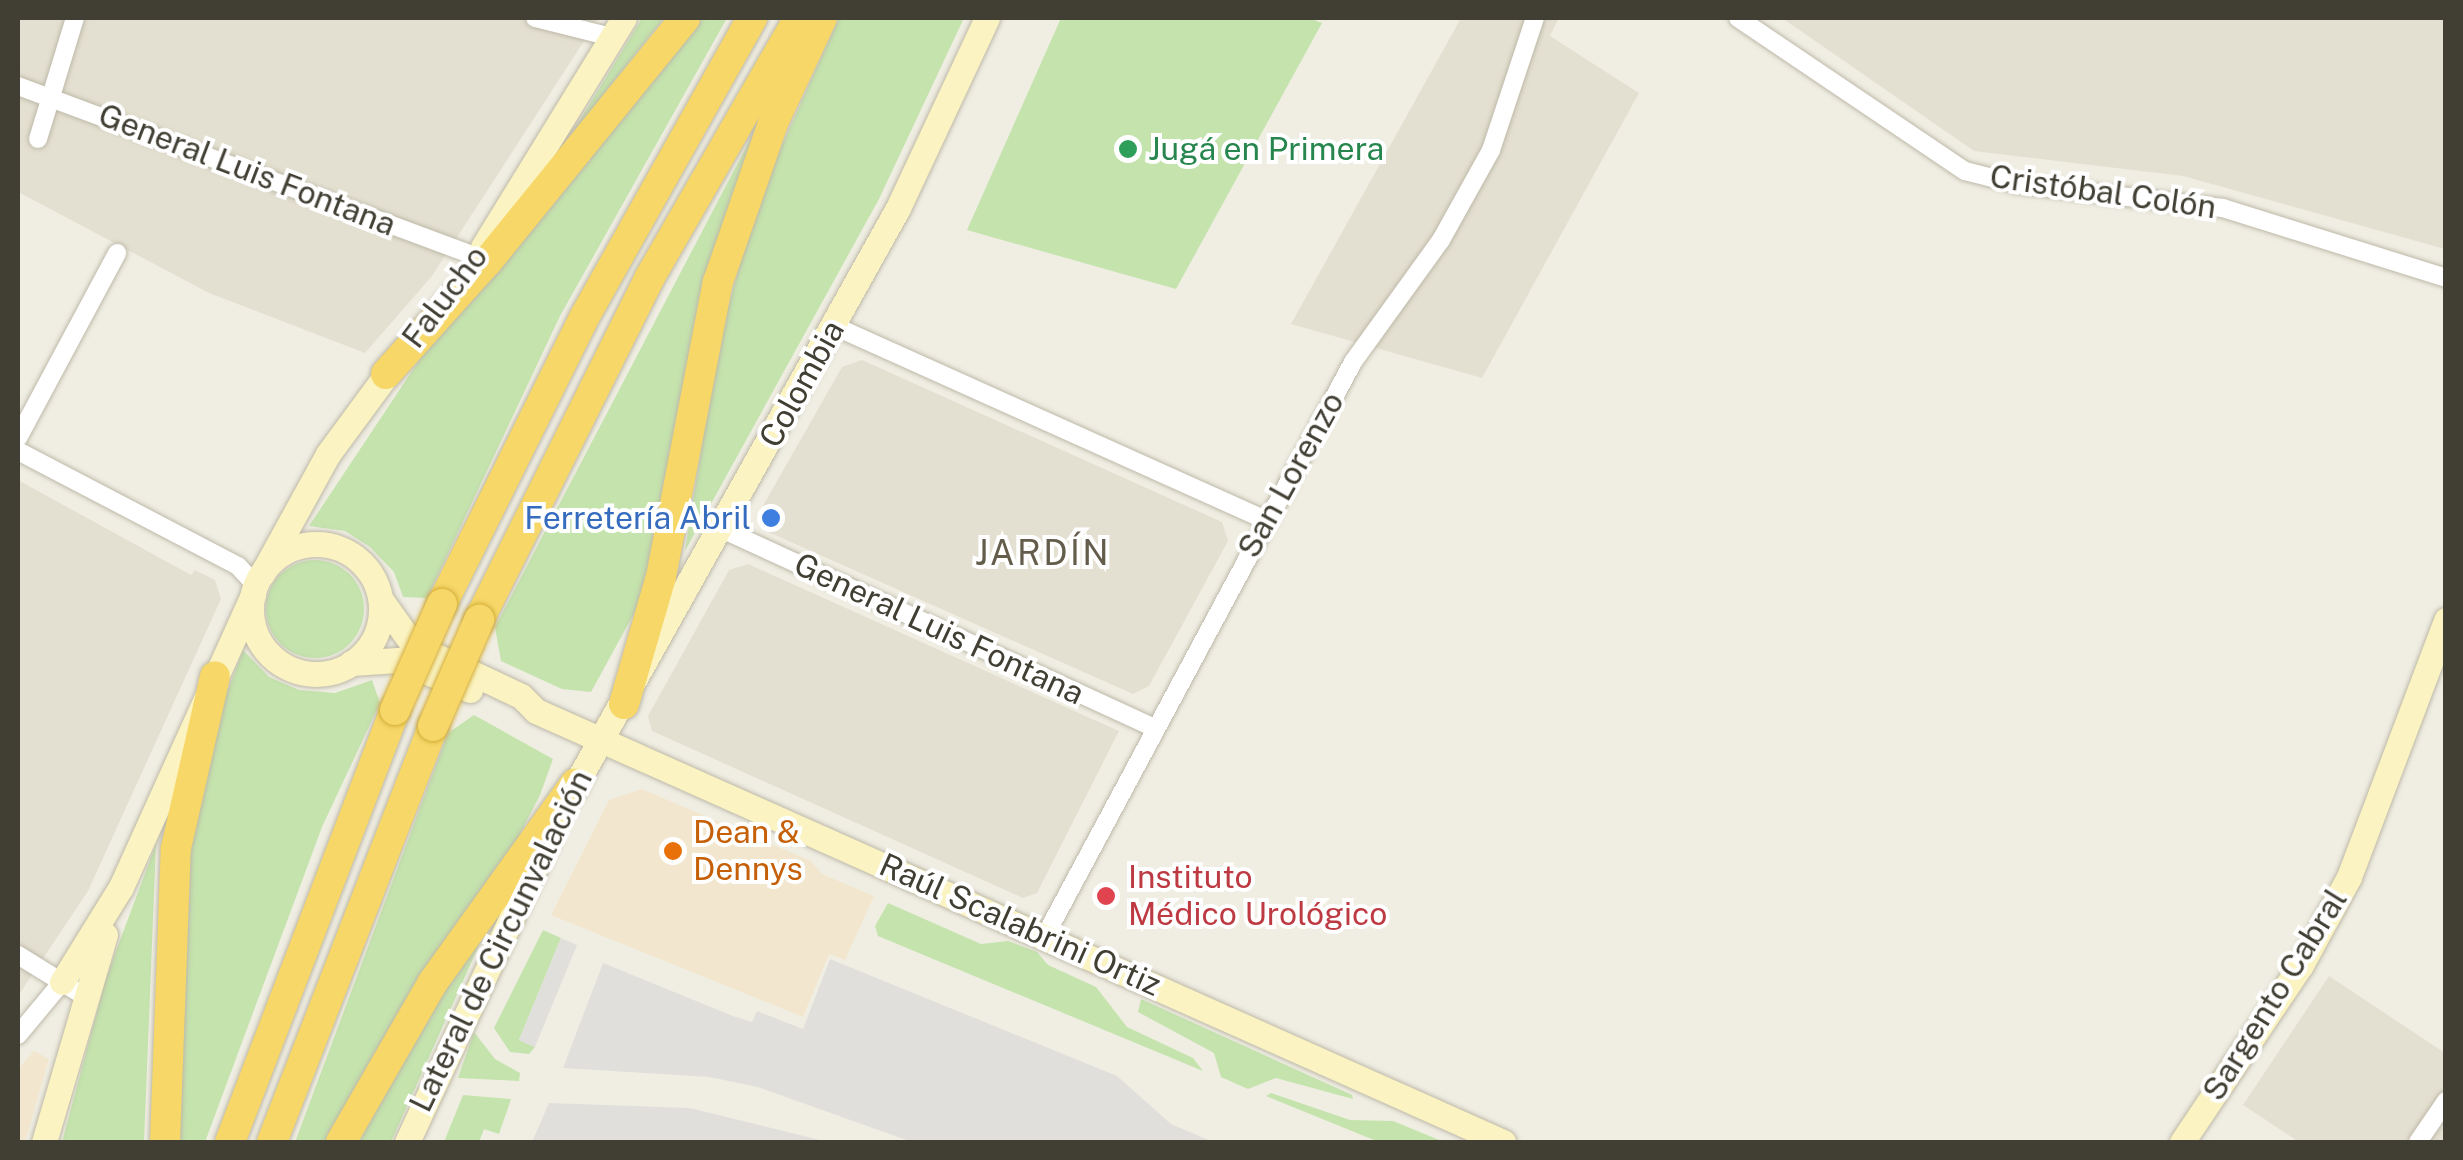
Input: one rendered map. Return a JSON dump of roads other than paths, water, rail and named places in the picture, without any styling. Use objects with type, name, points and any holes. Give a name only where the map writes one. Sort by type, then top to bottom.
[{"type":"highway","points":[[386,374],[487,262],[685,18]]},
{"type":"highway","points":[[230,1142],[396,710],[442,604],[585,316],[752,18]]},
{"type":"highway","points":[[272,1142],[432,726],[479,620],[650,277],[799,18]]},
{"type":"highway","points":[[624,704],[661,577],[718,282],[767,138],[822,18]]},
{"type":"highway","points":[[165,1142],[176,848],[215,676]]},
{"type":"highway","points":[[342,1142],[434,982],[574,784]]},
{"type":"street","points":[[38,138],[76,18]]},
{"type":"street","points":[[535,18],[618,27]]},
{"type":"street","name":"Colombia","points":[[600,741],[834,326],[987,18]]},
{"type":"street","name":"San Lorenzo","points":[[1044,936],[1353,362],[1441,240],[1490,150],[1535,18]]},
{"type":"street","name":"Cristóbal Colón","points":[[1738,18],[1965,170],[2016,184],[2223,208],[2446,278]]},
{"type":"street","name":"Falucho","points":[[18,1035],[62,982],[121,888],[257,584],[314,477],[476,256],[618,27]]},
{"type":"street","name":"General Luis Fontana","points":[[18,86],[476,256]]},
{"type":"street","points":[[18,438],[116,253]]},
{"type":"street","points":[[834,326],[1266,520]]},
{"type":"street","points":[[18,451],[238,566],[257,584]]},
{"type":"street","name":"General Luis Fontana","points":[[722,529],[1156,728]]},
{"type":"street","points":[[328,545],[369,570],[381,600],[375,636],[351,663],[314,674],[279,662],[256,632],[257,584],[296,547],[328,545]]},
{"type":"street","name":"Raúl Scalabrini Ortiz","points":[[381,600],[413,645],[520,696],[536,712]]},
{"type":"street","name":"Sargento Cabral","points":[[2182,1142],[2302,965],[2349,877],[2446,620]]},
{"type":"street","name":"Raúl Scalabrini Ortiz","points":[[351,663],[398,660],[514,710],[536,712],[1503,1142]]},
{"type":"street","name":"Lateral de Circunvalación","points":[[407,1142],[574,784],[600,741]]},
{"type":"street","points":[[44,1142],[121,888]]},
{"type":"street","points":[[18,955],[86,997]]},
{"type":"street","points":[[2418,1142],[2446,1101]]},
{"type":"place","name":"Jugá en Primera","points":[[1128,149]]},
{"type":"place","name":"Ferretería Abril","points":[[771,518]]},
{"type":"place","name":"Dean & Dennys","points":[[673,851]]},
{"type":"place","name":"Instituto Médico Urológico","points":[[1106,896]]},
{"type":"district","name":"JARDÍN","points":[[1043,553]]}]
